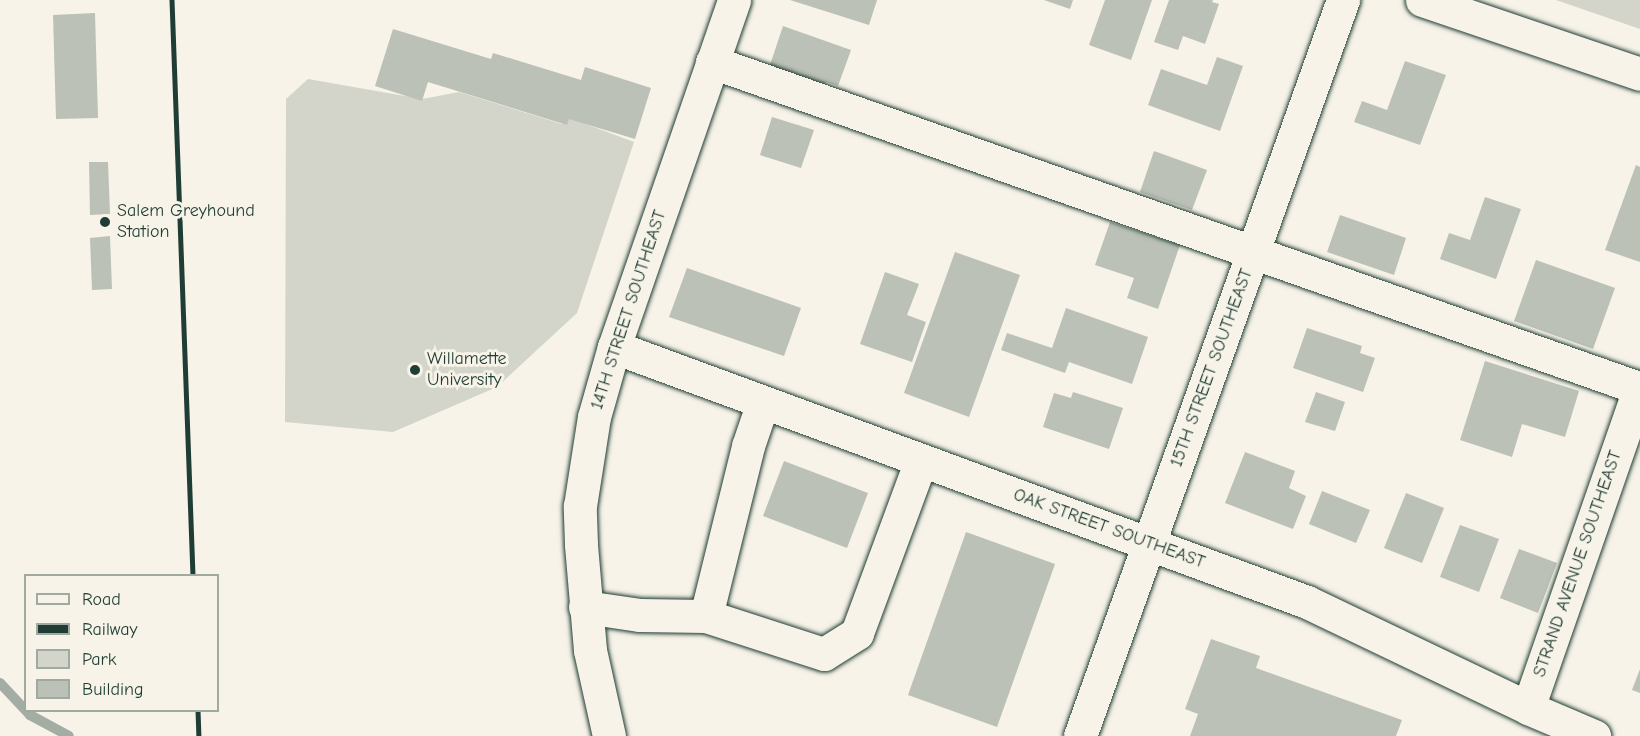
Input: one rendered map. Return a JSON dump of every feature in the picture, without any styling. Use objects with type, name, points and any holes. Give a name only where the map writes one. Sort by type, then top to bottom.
[{"type":"street","name":"14TH STREET SOUTHEAST","points":[[609,736],[590,650],[585,607],[580,506],[594,417],[614,347],[734,0]]},
{"type":"street","name":"15TH STREET SOUTHEAST","points":[[1080,736],[1343,0]]},
{"type":"street","points":[[1422,0],[1640,74]]},
{"type":"street","points":[[712,62],[1640,388]]},
{"type":"street","name":"OAK STREET SOUTHEAST","points":[[614,347],[1307,602],[1528,708],[1594,736]]},
{"type":"street","name":"STRAND AVENUE SOUTHEAST","points":[[1528,708],[1640,388]]},
{"type":"street","points":[[706,616],[748,446],[763,402]]},
{"type":"street","points":[[585,607],[640,615],[706,616],[824,654],[857,633],[921,460]]},
{"type":"green space","points":[[1556,0],[1640,0],[1640,29]]},
{"type":"green space","points":[[308,79],[422,99],[459,92],[562,124],[570,118],[634,142],[577,313],[497,387],[393,432],[285,422],[286,99]]},
{"type":"building","points":[[790,0],[877,0],[869,25]]},
{"type":"building","points":[[1044,0],[1073,0],[1070,9]]},
{"type":"building","points":[[1105,0],[1152,0],[1131,60],[1089,45]]},
{"type":"building","points":[[1169,0],[1213,0],[1212,2],[1219,4],[1205,44],[1183,36],[1178,50],[1154,42]]},
{"type":"building","points":[[95,13],[98,118],[56,119],[53,15]]},
{"type":"building","points":[[783,26],[851,50],[838,86],[826,82],[825,87],[769,68]]},
{"type":"building","points":[[393,29],[491,59],[493,53],[581,80],[585,67],[651,88],[635,139],[569,119],[567,125],[428,82],[422,101],[375,86]]},
{"type":"building","points":[[1217,57],[1243,66],[1220,131],[1148,105],[1161,69],[1207,85]]},
{"type":"building","points":[[1405,61],[1446,75],[1420,145],[1354,122],[1362,101],[1387,110]]},
{"type":"building","points":[[772,117],[814,130],[801,168],[760,155]]},
{"type":"building","points":[[1154,151],[1207,170],[1192,210],[1140,192]]},
{"type":"building","points":[[89,162],[108,162],[110,214],[90,215]]},
{"type":"building","points":[[1636,165],[1640,167],[1640,262],[1605,250]]},
{"type":"building","points":[[1485,197],[1521,209],[1496,279],[1440,259],[1449,233],[1470,240]]},
{"type":"building","points":[[1340,215],[1406,238],[1394,275],[1327,252]]},
{"type":"building","points":[[1110,222],[1180,245],[1158,309],[1127,298],[1134,278],[1095,265]]},
{"type":"building","points":[[110,236],[112,289],[92,290],[90,238]]},
{"type":"building","points":[[955,252],[1020,275],[969,417],[904,393]]},
{"type":"building","points":[[1536,260],[1615,288],[1593,349],[1514,321]]},
{"type":"building","points":[[687,268],[801,308],[784,356],[669,317]]},
{"type":"building","points":[[885,272],[919,284],[907,315],[926,322],[912,362],[860,344]]},
{"type":"building","points":[[1066,308],[1148,337],[1132,384],[1069,362],[1065,373],[1001,350],[1007,333],[1052,348]]},
{"type":"building","points":[[1307,328],[1362,346],[1360,353],[1375,358],[1363,392],[1293,368]]},
{"type":"building","points":[[1485,361],[1579,391],[1565,437],[1522,424],[1512,457],[1460,440]]},
{"type":"building","points":[[1073,392],[1123,408],[1109,449],[1043,427],[1054,393],[1071,398]]},
{"type":"building","points":[[1316,392],[1345,402],[1335,431],[1305,422]]},
{"type":"building","points":[[1245,452],[1295,471],[1289,488],[1306,496],[1293,529],[1225,503]]},
{"type":"building","points":[[784,461],[868,493],[847,548],[763,516]]},
{"type":"building","points":[[1322,491],[1370,510],[1356,543],[1309,524]]},
{"type":"building","points":[[1406,493],[1444,508],[1422,563],[1384,548]]},
{"type":"building","points":[[1460,525],[1499,539],[1479,592],[1440,577]]},
{"type":"building","points":[[966,532],[1055,564],[997,727],[908,695]]},
{"type":"building","points":[[1519,549],[1557,563],[1538,613],[1500,598]]},
{"type":"building","points":[[1211,639],[1260,656],[1256,668],[1402,720],[1396,736],[1190,736],[1198,714],[1185,709]]},
{"type":"building","points":[[1640,669],[1640,693],[1632,690]]},
{"type":"waterway","points":[[0,683],[24,709]]},
{"type":"waterway","points":[[27,712],[69,736]]},
{"type":"railway","points":[[172,0],[193,574]]},
{"type":"railway","points":[[198,712],[199,736]]},
{"type":"place","name":"Salem Greyhound Station","points":[[105,222]]},
{"type":"place","name":"Willamette University","points":[[415,370]]}]
